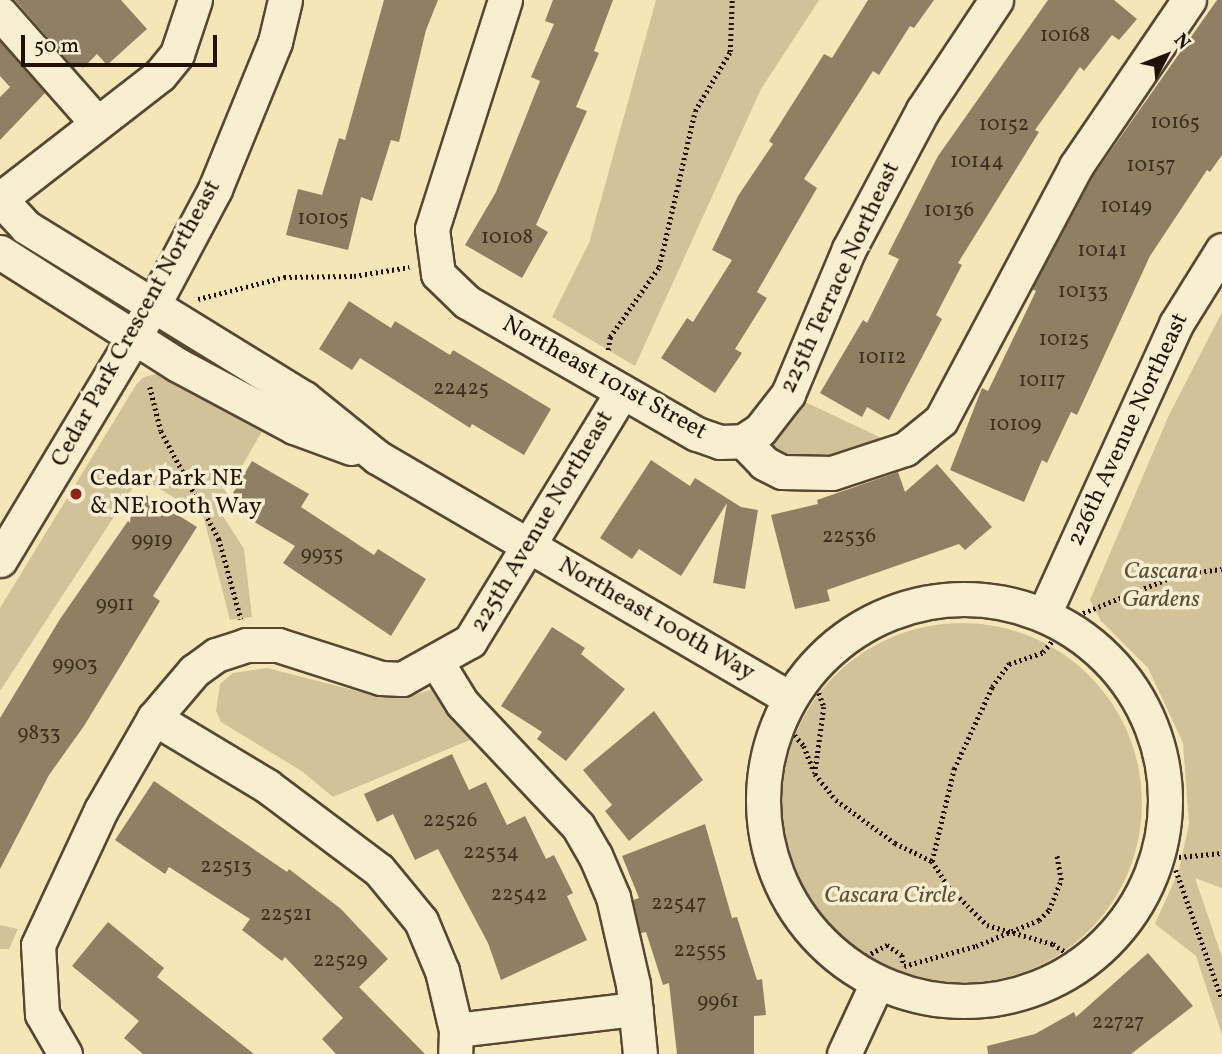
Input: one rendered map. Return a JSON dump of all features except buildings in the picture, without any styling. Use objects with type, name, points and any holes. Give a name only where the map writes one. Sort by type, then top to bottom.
[{"type":"street","points":[[0,199],[160,75],[177,54],[195,0]]},
{"type":"street","name":"Cedar Park Crescent Northeast","points":[[0,560],[155,302],[234,146],[275,42],[285,0]]},
{"type":"street","points":[[437,268],[432,229],[505,0]]},
{"type":"street","name":"225th Terrace Northeast","points":[[743,441],[760,430],[788,394],[861,226],[923,110],[996,0]]},
{"type":"street","points":[[743,441],[764,463],[782,472],[832,473],[905,449],[941,420],[1076,166],[1189,0]]},
{"type":"street","points":[[0,13],[96,122]]},
{"type":"street","name":"Northeast 100th Way","points":[[0,199],[26,227],[155,302],[304,398],[377,457],[531,548],[803,693]]},
{"type":"street","name":"226th Avenue Northeast","points":[[1050,624],[1176,324],[1222,250]]},
{"type":"street","name":"Northeast 100th Way","points":[[0,252],[135,337],[293,426],[377,457]]},
{"type":"street","name":"Northeast 101st Street","points":[[437,268],[467,302],[612,387],[697,434],[720,442],[743,441]]},
{"type":"street","name":"225th Avenue Northeast","points":[[65,1054],[42,1014],[37,973],[43,933],[101,810],[154,718],[194,671],[216,655],[246,646],[278,645],[302,650],[381,678],[402,679],[470,641],[531,548],[612,387]]},
{"type":"street","points":[[986,600],[1050,624],[1107,658],[1132,690],[1151,726],[1162,765],[1165,806],[1160,846],[1147,885],[1128,918],[1102,947],[1072,970],[1038,988],[1002,998],[964,1002],[925,998],[891,974],[824,945],[800,916],[780,883],[768,847],[762,809],[764,771],[773,734],[803,693],[814,664],[845,637],[880,616],[919,603],[986,600]]},
{"type":"street","points":[[436,661],[461,703],[578,826],[595,855],[613,897],[636,1009],[640,1054]]},
{"type":"street","points":[[154,718],[267,786],[379,870],[421,921],[442,971],[456,1042],[636,1009]]},
{"type":"street","points":[[844,1054],[891,974]]},
{"type":"path","points":[[612,387],[610,337],[659,267],[695,111],[730,52],[732,0]]},
{"type":"path","points":[[155,302],[206,298],[248,283],[284,277],[354,276],[437,268]]},
{"type":"path","points":[[150,387],[161,431],[219,539],[241,621]]},
{"type":"path","points":[[1078,615],[1177,575],[1222,569]]},
{"type":"path","points":[[932,860],[954,769],[992,688],[1009,664],[1043,652],[1050,624]]},
{"type":"path","points":[[803,693],[824,698],[815,774]]},
{"type":"path","points":[[791,731],[804,747],[815,774],[836,800],[862,820],[932,860],[947,886],[987,925],[1053,944],[1067,953]]},
{"type":"path","points":[[891,974],[1039,920],[1049,909],[1061,880],[1056,853]]},
{"type":"path","points":[[1179,857],[1222,853]]},
{"type":"path","points":[[1176,870],[1222,999]]},
{"type":"green space","points":[[656,0],[819,0],[761,89],[635,366],[552,317],[589,243]]},
{"type":"green space","name":"Cascara Gardens","points":[[1222,312],[1222,888],[1195,878],[1222,957],[1222,1035],[1196,956],[1155,924],[1179,870],[1189,824],[1183,743],[1148,668],[1101,621],[1090,600],[1169,415]]},
{"type":"green space","points":[[167,371],[269,419],[218,508],[244,549],[252,617],[230,620],[203,515],[140,477],[0,691],[0,608],[136,385],[144,377]]},
{"type":"green space","points":[[788,394],[905,449],[782,472],[760,430]]},
{"type":"green space","name":"Cascara Circle","points":[[944,623],[980,623],[1031,636],[1062,653],[1090,675],[1112,703],[1129,734],[1139,768],[1142,803],[1139,838],[1129,872],[1112,903],[1090,931],[1062,953],[1031,970],[980,983],[944,983],[893,970],[862,953],[834,931],[812,903],[795,872],[782,821],[782,785],[795,734],[812,703],[834,675],[862,653],[893,636]]},
{"type":"green space","points":[[267,668],[380,697],[406,697],[440,687],[477,737],[333,797],[303,772],[221,722],[216,711],[220,684],[233,673]]},
{"type":"green space","points":[[0,925],[18,929],[9,949],[0,949]]},
{"type":"place","name":"Cedar Park NE & NE 100th Way","points":[[76,494]]}]
